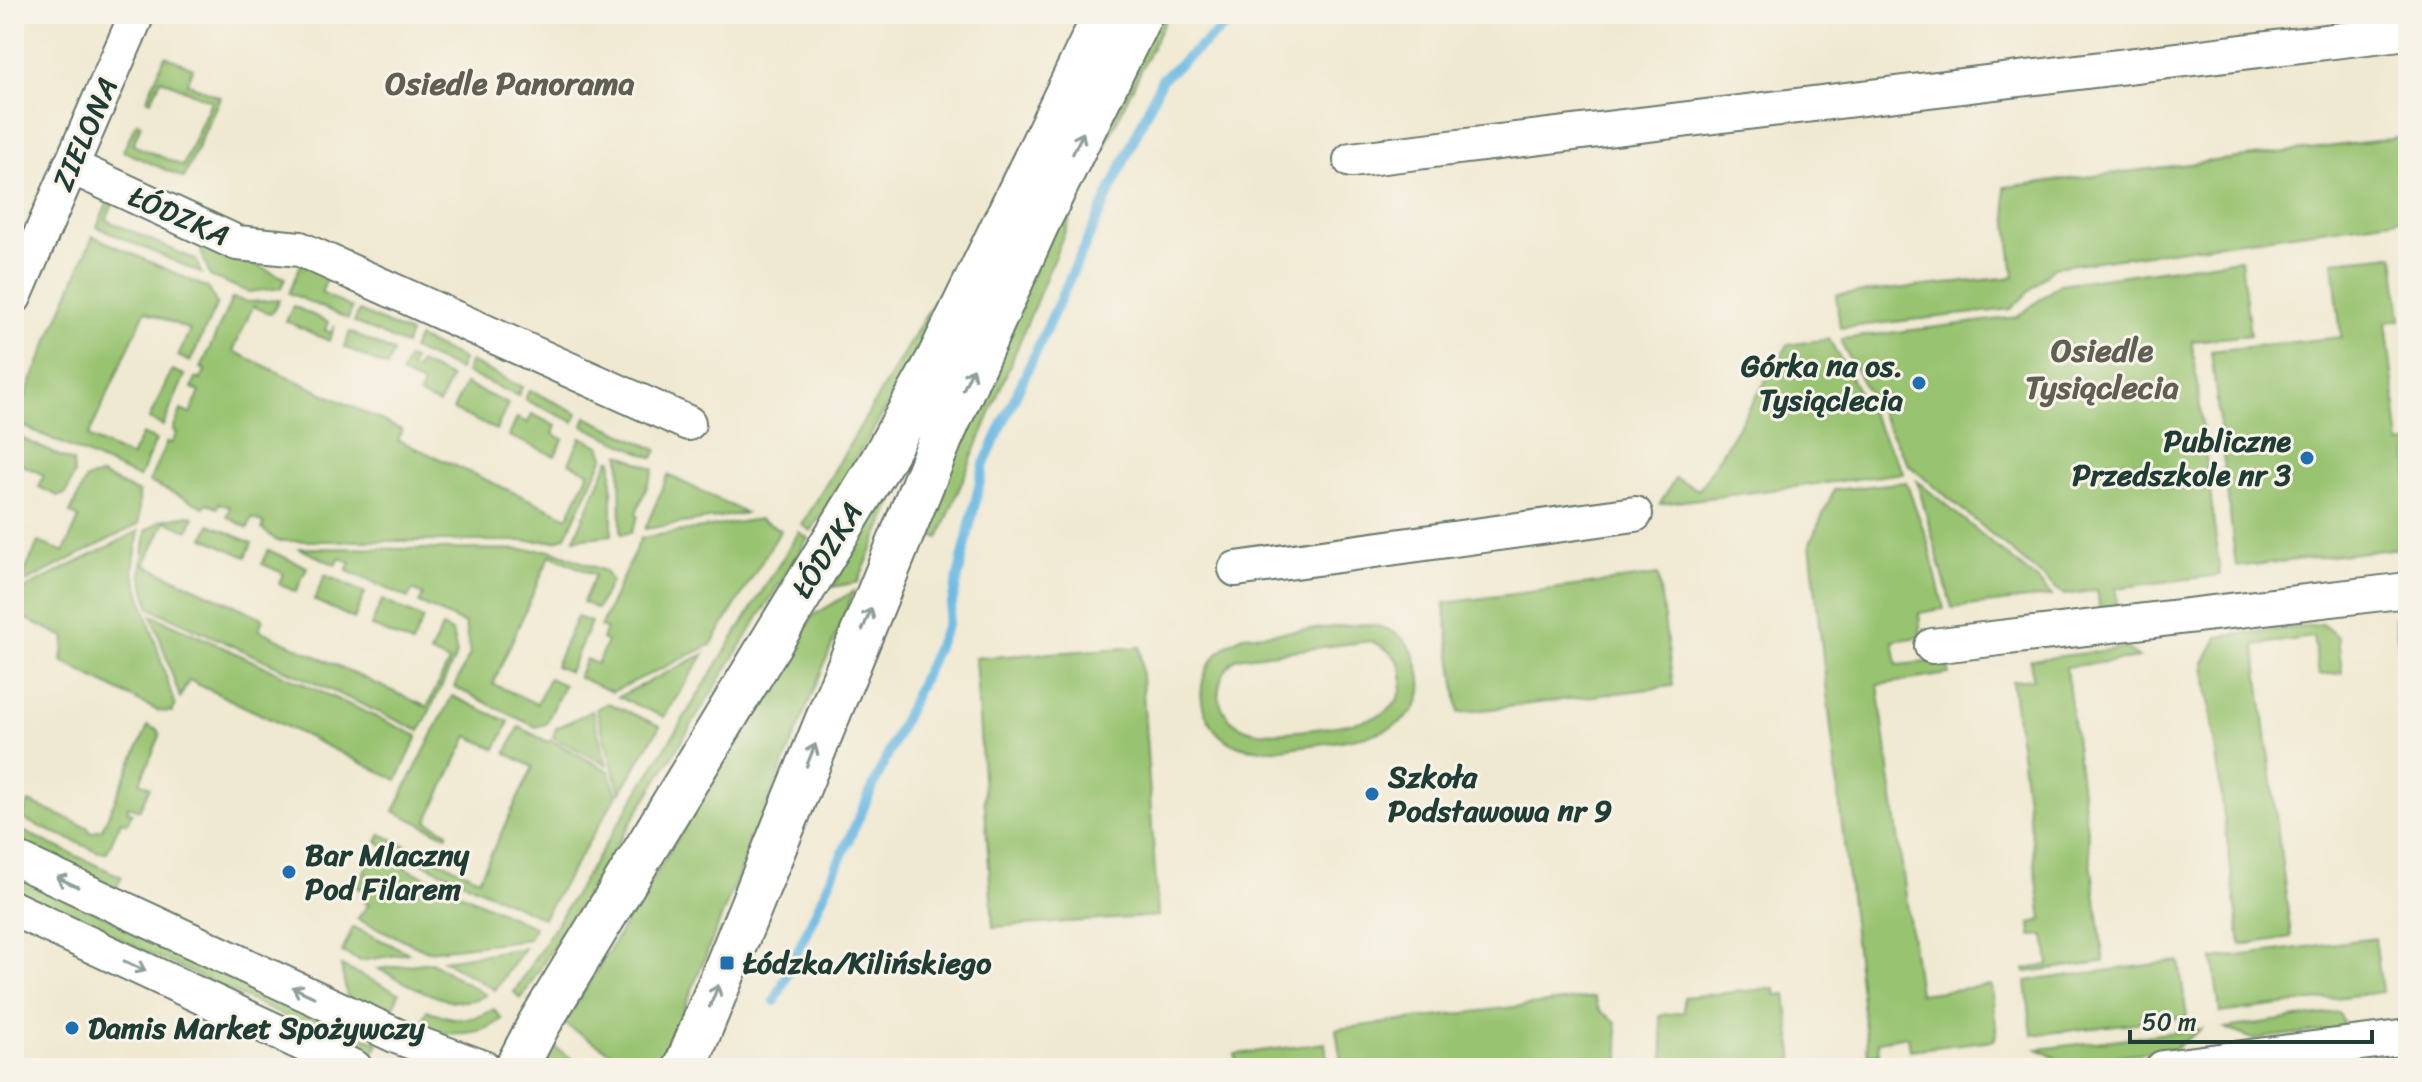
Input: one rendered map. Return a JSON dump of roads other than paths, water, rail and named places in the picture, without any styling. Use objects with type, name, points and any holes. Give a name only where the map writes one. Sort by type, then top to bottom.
[{"type":"main road","name":"ŁÓDZKA","points":[[516,1068],[539,1024],[881,462],[938,359],[1105,14]]},
{"type":"main road","name":"ŁÓDZKA","points":[[685,1068],[941,439],[1037,225],[1141,14]]},
{"type":"street","name":"ZIELONA","points":[[14,297],[137,14]]},
{"type":"street","points":[[1351,160],[2408,32]]},
{"type":"street","name":"ŁÓDZKA","points":[[70,166],[237,243],[300,249],[688,423]]},
{"type":"street","points":[[1236,569],[1635,514]]},
{"type":"street","points":[[1932,646],[2408,590]]},
{"type":"street","points":[[14,858],[399,1037],[484,1068]]},
{"type":"street","points":[[14,909],[355,1068]]},
{"type":"street","points":[[2163,1068],[2408,1037]]},
{"type":"waterway","points":[[775,1001],[947,625],[984,464],[1162,79],[1239,14]]},
{"type":"place","name":"Górka na os. Tysiąclecia","points":[[1919,383]]},
{"type":"place","name":"Publiczne Przedszkole nr 3","points":[[2307,458]]},
{"type":"place","name":"Szkoła Podstawowa nr 9","points":[[1372,794]]},
{"type":"place","name":"Bar Mlaczny Pod Filarem","points":[[289,872]]},
{"type":"place","name":"Łódzka/Kilińskiego","points":[[727,963]]},
{"type":"place","name":"Damis Market Spożywczy","points":[[72,1028]]},
{"type":"district","name":"Osiedle Panorama","points":[[510,83]]},
{"type":"district","name":"Osiedle Tysiąclecia","points":[[2102,368]]}]
